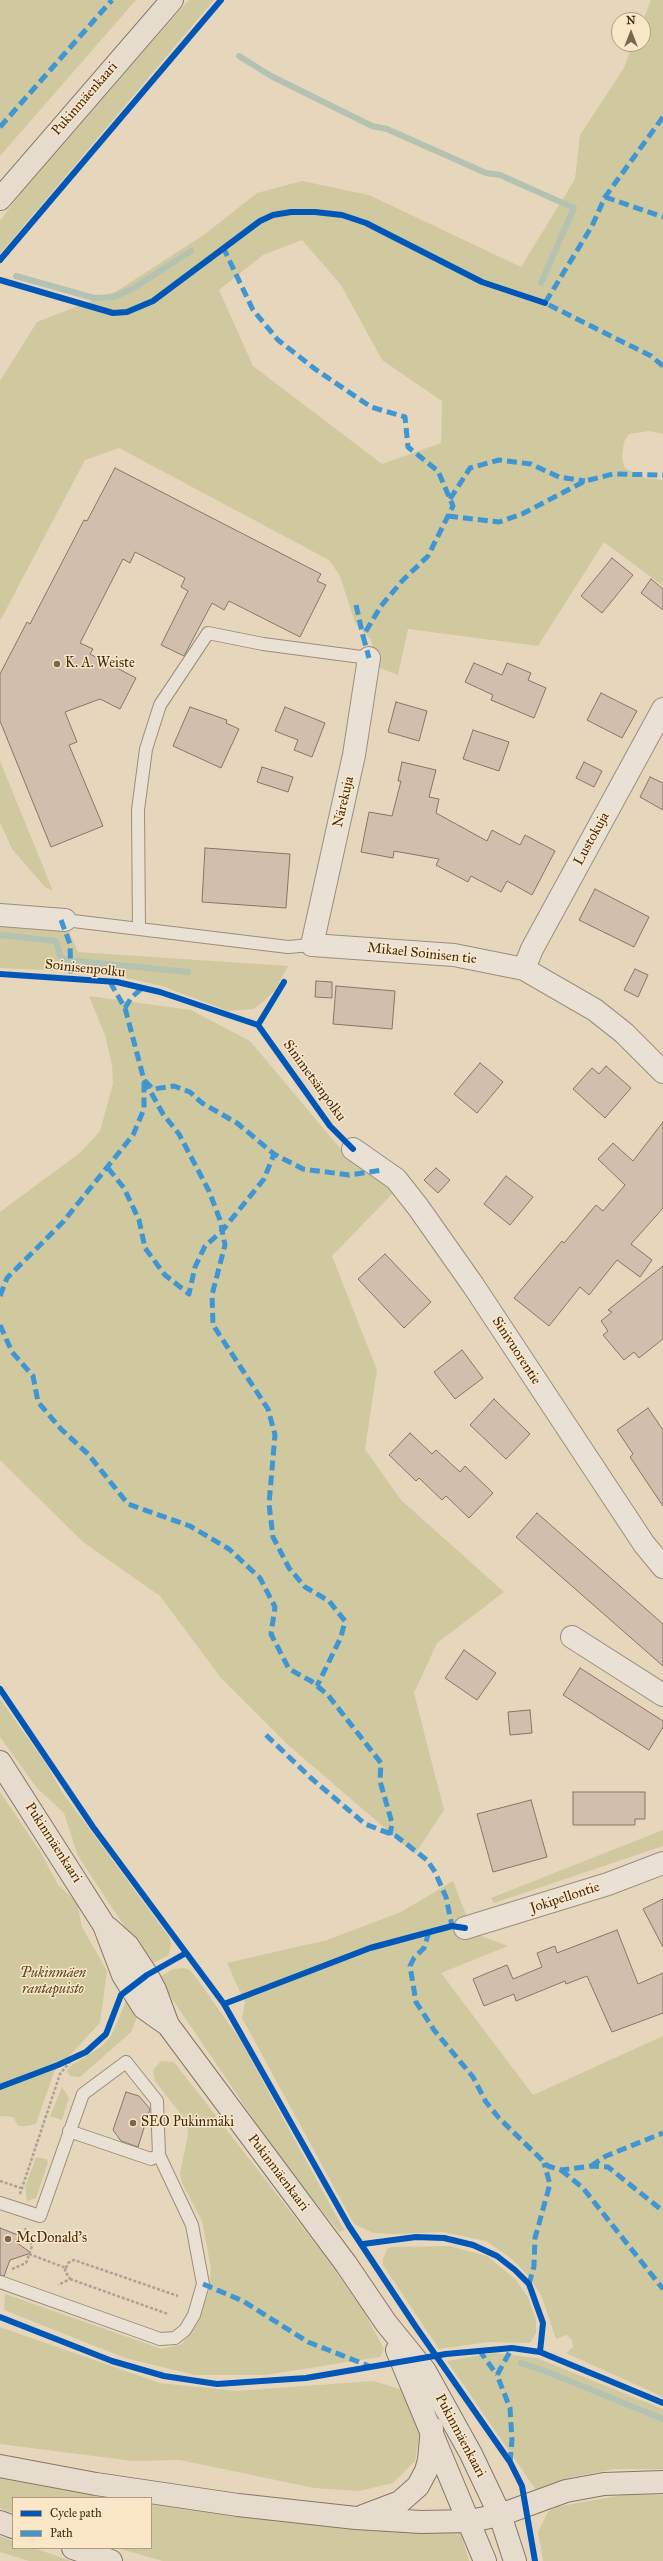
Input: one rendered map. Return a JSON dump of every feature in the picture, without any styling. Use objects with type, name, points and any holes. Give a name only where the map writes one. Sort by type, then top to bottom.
[{"type":"main road","name":"Pukinmäenkaari","points":[[0,199],[172,0]]},
{"type":"main road","name":"Pukinmäenkaari","points":[[0,1762],[104,1925],[123,1975],[144,2008],[168,2025],[346,2264],[386,2323],[425,2371],[449,2411],[500,2515],[514,2556]]},
{"type":"main road","name":"Pukinmäenkaari","points":[[386,2323],[432,2428],[483,2554]]},
{"type":"main road","points":[[356,2518],[400,2502],[418,2486],[426,2471],[432,2428]]},
{"type":"main road","points":[[0,2466],[230,2504],[356,2518],[421,2522],[470,2521],[500,2515],[540,2500],[587,2487],[604,2484],[663,2482]]},
{"type":"main road","points":[[0,2522],[12,2527]]},
{"type":"main road","points":[[76,2549],[111,2561]]},
{"type":"street","name":"Närekuja","points":[[312,945],[354,755],[369,658]]},
{"type":"street","name":"Lustokuja","points":[[524,969],[532,949],[663,709]]},
{"type":"street","points":[[0,915],[65,920]]},
{"type":"street","name":"Mikael Soinisen tie","points":[[312,945],[454,955],[524,969],[595,1010],[624,1033],[663,1072]]},
{"type":"street","name":"Sinivuorentie","points":[[353,1149],[396,1179],[418,1207],[473,1285],[644,1544],[663,1568]]},
{"type":"street","points":[[572,1637],[663,1695]]},
{"type":"street","name":"Jokipellontie","points":[[465,1928],[608,1884],[663,1863]]},
{"type":"lane","points":[[139,929],[138,810],[146,749],[160,705],[208,633],[263,644],[369,658]]},
{"type":"lane","points":[[65,920],[288,947],[312,945]]},
{"type":"lane","points":[[0,2203],[40,2216],[83,2094],[126,2062],[157,2101],[159,2155],[192,2225],[203,2284],[194,2315],[185,2330],[175,2338],[160,2339],[0,2282]]},
{"type":"lane","points":[[69,2131],[151,2159],[159,2155]]},
{"type":"path","points":[[58,2065],[77,2056]]},
{"type":"path","points":[[8,2270],[26,2263],[32,2246],[23,2223],[16,2220],[19,2209],[21,2188],[60,2074],[77,2056]]},
{"type":"path","points":[[0,2181],[21,2188]]},
{"type":"path","points":[[29,2254],[66,2268]]},
{"type":"path","points":[[168,2314],[70,2279],[65,2271],[68,2263],[74,2260],[178,2296]]},
{"type":"path","points":[[54,2286],[70,2279]]},
{"type":"green space","points":[[0,0],[136,0],[0,156]]},
{"type":"green space","points":[[189,0],[214,0],[0,254],[0,221],[31,178]]},
{"type":"green space","points":[[651,0],[663,0],[663,434],[649,431],[629,434],[624,442],[622,458],[625,468],[646,478],[663,480],[663,586],[604,542],[538,646],[408,629],[398,675],[377,667],[371,640],[355,623],[340,576],[329,560],[119,448],[85,460],[0,621],[0,381],[37,322],[117,291],[205,234],[257,193],[302,181],[369,195],[521,267],[575,179],[580,135],[624,68],[630,52],[651,52],[651,12],[646,12]],"holes":[[[302,240],[341,285],[382,360],[442,401],[441,443],[382,464],[253,366],[219,290],[263,255]]]},
{"type":"green space","points":[[0,761],[53,891],[45,887],[12,849],[0,822]]},
{"type":"green space","points":[[0,924],[68,929],[78,952],[288,966],[275,990],[263,1002],[253,1009],[228,1011],[162,986],[131,979],[85,972],[0,968]]},
{"type":"green space","points":[[89,996],[191,1010],[250,1041],[344,1153],[372,1172],[393,1193],[332,1256],[377,1370],[365,1449],[401,1500],[504,1592],[437,1643],[414,1693],[444,1810],[415,1854],[287,1744],[221,1678],[160,1596],[83,1542],[0,1460],[0,1212],[81,1152],[100,1131],[113,1084],[112,1065],[105,1035]]},
{"type":"green space","points":[[0,1699],[46,1764],[62,1792],[169,1937],[171,1943],[169,1955],[150,1965],[78,1856],[64,1813],[37,1788],[0,1737]]},
{"type":"green space","name":"Pukinmäen rantapuisto","points":[[0,1792],[40,1851],[58,1885],[77,1902],[82,1927],[107,1971],[100,2023],[54,2072],[36,2124],[26,2126],[18,2126],[13,2117],[0,2116]]},
{"type":"green space","points":[[663,1830],[663,1846],[494,1903],[491,1898]]},
{"type":"green space","points":[[453,1881],[473,1933],[508,1946],[441,1973],[533,2095],[663,2036],[663,2397],[566,2353],[573,2347],[572,2340],[567,2335],[556,2339],[542,2297],[530,2278],[512,2259],[486,2241],[443,2232],[394,2234],[373,2233],[354,2224],[242,2018],[245,2003],[227,1963],[327,1940],[401,1912]]},
{"type":"green space","points":[[184,1968],[190,1970],[239,2038],[344,2230],[339,2232],[282,2161],[158,1978],[173,1969]]},
{"type":"green space","points":[[127,1999],[139,2012],[131,2032],[80,2077],[70,2076],[67,2071],[69,2067],[102,2046],[111,2036]]},
{"type":"green space","points":[[161,2061],[174,2062],[324,2255],[363,2310],[384,2349],[380,2357],[265,2375],[195,2375],[125,2358],[4,2310],[5,2294],[162,2349],[182,2344],[197,2324],[209,2291],[211,2268],[202,2221],[182,2183],[180,2173],[188,2135],[187,2122],[155,2081],[153,2070]]},
{"type":"green space","points":[[62,2087],[69,2098],[62,2120],[50,2116]]},
{"type":"green space","points":[[36,2157],[46,2159],[48,2162],[36,2198],[27,2201],[25,2187]]},
{"type":"green space","points":[[449,2246],[487,2256],[515,2279],[528,2297],[536,2320],[536,2333],[530,2343],[489,2342],[439,2349],[383,2265],[383,2259],[387,2249],[392,2247]]},
{"type":"green space","points":[[0,2327],[160,2383],[236,2391],[373,2381],[403,2390],[420,2431],[415,2461],[393,2483],[359,2491],[314,2488],[180,2460],[133,2461],[0,2444]]},
{"type":"green space","points":[[494,2353],[537,2358],[663,2409],[663,2469],[614,2469],[569,2478],[536,2490],[447,2361]]},
{"type":"green space","points":[[0,2477],[141,2497],[12,2497],[12,2513],[0,2508]]},
{"type":"green space","points":[[629,2494],[663,2495],[663,2561],[543,2561],[538,2532],[548,2512],[555,2507]]},
{"type":"green space","points":[[152,2498],[458,2532],[461,2533],[469,2561],[163,2561],[121,2549],[152,2549]]},
{"type":"green space","points":[[0,2536],[12,2541],[12,2549],[37,2549],[71,2561],[29,2561],[0,2552]]},
{"type":"building","name":"K. A. Weiste","points":[[115,468],[321,574],[317,581],[326,585],[300,637],[229,601],[224,610],[212,603],[184,656],[161,645],[188,591],[181,587],[185,578],[135,552],[130,563],[123,559],[80,643],[93,649],[90,654],[136,678],[120,709],[100,699],[65,712],[77,742],[69,745],[103,826],[51,847],[0,721],[0,674],[27,622],[30,624],[84,520],[87,521]]},
{"type":"building","points":[[612,558],[633,575],[602,613],[581,596]]},
{"type":"building","points":[[651,579],[663,589],[663,610],[641,593]]},
{"type":"building","points":[[474,663],[502,675],[507,663],[531,673],[528,680],[546,688],[534,718],[491,700],[493,695],[465,682]]},
{"type":"building","points":[[601,693],[637,711],[622,738],[587,720]]},
{"type":"building","points":[[396,702],[427,711],[419,741],[388,732]]},
{"type":"building","points":[[190,707],[227,720],[226,723],[239,729],[221,768],[173,746]]},
{"type":"building","points":[[285,707],[325,723],[312,757],[294,750],[298,740],[275,731]]},
{"type":"building","points":[[473,730],[509,742],[499,771],[463,759]]},
{"type":"building","points":[[402,762],[436,770],[429,797],[439,799],[436,813],[487,841],[492,830],[520,845],[525,835],[555,851],[532,895],[507,881],[501,892],[471,876],[468,882],[436,865],[439,859],[394,851],[393,858],[361,852],[369,812],[392,816],[401,781],[398,781]]},
{"type":"building","points":[[584,762],[602,771],[594,787],[576,778]]},
{"type":"building","points":[[262,767],[293,777],[288,792],[257,782]]},
{"type":"building","points":[[650,777],[663,783],[663,810],[640,797]]},
{"type":"building","points":[[205,848],[290,854],[286,908],[202,902]]},
{"type":"building","points":[[595,889],[649,917],[634,947],[579,920]]},
{"type":"building","points":[[635,969],[648,975],[638,997],[624,990]]},
{"type":"building","points":[[316,981],[332,982],[332,998],[315,997]]},
{"type":"building","points":[[336,986],[395,991],[392,1029],[333,1024]]},
{"type":"building","points":[[480,1063],[503,1082],[477,1113],[454,1094]]},
{"type":"building","points":[[606,1066],[631,1088],[605,1118],[573,1089],[592,1068],[599,1074]]},
{"type":"building","points":[[663,1122],[663,1208],[631,1244],[652,1260],[640,1277],[617,1260],[589,1295],[580,1287],[549,1326],[514,1298],[562,1241],[564,1243],[596,1205],[603,1211],[625,1185],[598,1159],[613,1143],[633,1161]]},
{"type":"building","points":[[436,1168],[450,1180],[438,1193],[424,1180]]},
{"type":"building","points":[[506,1176],[533,1197],[510,1225],[484,1204]]},
{"type":"building","points":[[385,1254],[431,1302],[404,1328],[358,1279]]},
{"type":"building","points":[[663,1266],[663,1339],[639,1358],[634,1352],[624,1360],[603,1335],[608,1331],[601,1321],[612,1312],[608,1310]]},
{"type":"building","points":[[462,1350],[483,1378],[455,1399],[434,1372]]},
{"type":"building","points":[[494,1399],[530,1434],[506,1459],[470,1425]]},
{"type":"building","points":[[648,1408],[663,1430],[663,1506],[630,1457],[633,1454],[617,1430]]},
{"type":"building","points":[[410,1433],[432,1454],[436,1450],[460,1472],[465,1466],[493,1493],[469,1518],[446,1496],[442,1500],[419,1478],[416,1481],[389,1455]]},
{"type":"building","points":[[537,1513],[663,1624],[663,1666],[516,1537]]},
{"type":"building","points":[[464,1650],[496,1673],[477,1700],[445,1678]]},
{"type":"building","points":[[580,1668],[663,1721],[663,1727],[649,1750],[563,1695]]},
{"type":"building","points":[[530,1710],[532,1733],[510,1735],[508,1712]]},
{"type":"building","points":[[573,1792],[645,1792],[645,1819],[635,1819],[635,1825],[573,1825]]},
{"type":"building","points":[[531,1800],[547,1857],[493,1872],[477,1814]]},
{"type":"building","points":[[663,1899],[663,1947],[643,1909]]},
{"type":"building","points":[[617,1930],[638,1984],[663,1973],[663,2013],[612,2032],[587,1976],[566,1984],[565,1981],[516,2001],[514,1994],[484,2006],[473,1979],[507,1965],[513,1979],[542,1967],[537,1953],[555,1946],[557,1953]]},
{"type":"building","points":[[126,2092],[139,2096],[150,2109],[138,2147],[121,2141],[113,2130]]},
{"type":"building","name":"McDonald's","points":[[0,2228],[18,2235],[16,2242],[31,2253],[10,2260],[4,2276],[0,2275]]},
{"type":"waterway","points":[[239,56],[271,76],[372,126],[387,129],[486,173],[500,175],[574,208],[541,283]]},
{"type":"waterway","points":[[16,276],[94,298],[114,297],[132,289],[191,251]]},
{"type":"waterway","points":[[0,935],[56,941],[60,956],[67,960],[188,972]]},
{"type":"waterway","points":[[521,2363],[545,2371],[663,2419]]},
{"type":"marked path","points":[[0,127],[112,0]]},
{"type":"marked path","points":[[663,117],[605,197],[592,226],[545,303],[651,356],[663,366]]},
{"type":"marked path","points":[[605,197],[663,217]]},
{"type":"marked path","points":[[223,247],[253,310],[278,340],[315,369],[371,407],[405,417],[408,447],[438,471],[453,506],[428,556],[403,580],[381,606],[363,636],[369,658]]},
{"type":"marked path","points":[[450,499],[470,468],[499,460],[531,464],[559,477],[585,481]]},
{"type":"marked path","points":[[448,516],[499,522],[522,514],[585,481],[613,474],[663,475]]},
{"type":"marked path","points":[[356,605],[363,636]]},
{"type":"marked path","points":[[61,920],[70,944],[71,978]]},
{"type":"marked path","points":[[110,982],[125,1008],[144,1080],[153,1089],[174,1086],[190,1092],[202,1103],[237,1123],[274,1154],[303,1169],[349,1175],[383,1170]]},
{"type":"marked path","points":[[125,1008],[131,998],[142,988]]},
{"type":"marked path","points":[[144,1080],[163,1114],[179,1134],[209,1191],[220,1220],[225,1245],[212,1295],[213,1325],[268,1409],[275,1435],[269,1504],[273,1537],[289,1568],[305,1587],[329,1601],[345,1621],[341,1637],[317,1686]]},
{"type":"marked path","points":[[0,1296],[7,1278],[63,1222],[133,1135],[144,1109],[144,1082]]},
{"type":"marked path","points":[[108,1168],[124,1188],[139,1220],[145,1248],[165,1275],[189,1294],[195,1267],[205,1246],[222,1231],[264,1179],[274,1154]]},
{"type":"marked path","points":[[0,1325],[12,1352],[33,1376],[38,1402],[61,1429],[88,1454],[128,1504],[190,1526],[229,1549],[260,1578],[275,1607],[271,1634],[289,1669],[311,1681],[328,1695],[381,1763],[380,1781],[392,1823],[390,1835]]},
{"type":"marked path","points":[[266,1735],[311,1778],[365,1824],[396,1836],[427,1860],[435,1872],[446,1897],[452,1926]]},
{"type":"marked path","points":[[429,1932],[424,1948],[414,1958],[410,1966],[416,2002],[434,2030],[473,2077],[486,2102],[499,2118],[548,2166],[561,2170],[591,2166],[608,2167],[663,2211]]},
{"type":"marked path","points":[[591,2166],[606,2156],[663,2133]]},
{"type":"marked path","points":[[529,2284],[534,2266],[535,2238],[550,2184],[544,2163]]},
{"type":"marked path","points":[[561,2170],[583,2188],[663,2289]]},
{"type":"marked path","points":[[203,2284],[243,2301],[308,2342],[369,2366]]},
{"type":"marked path","points":[[510,2462],[512,2440],[510,2408],[497,2375],[512,2348]]},
{"type":"marked path","points":[[479,2350],[497,2375]]},
{"type":"cycle path","points":[[0,260],[221,0]]},
{"type":"cycle path","points":[[0,280],[113,313],[127,312],[153,301],[260,221],[273,215],[291,212],[315,212],[342,215],[366,223],[482,282],[545,303]]},
{"type":"cycle path","name":"Soinisenpolku","points":[[0,974],[117,982],[160,992],[258,1025]]},
{"type":"cycle path","points":[[258,1025],[284,982]]},
{"type":"cycle path","name":"Sinimetsänpolku","points":[[258,1025],[330,1126],[353,1149]]},
{"type":"cycle path","points":[[0,1689],[93,1827],[224,2004],[349,2226],[416,2327],[510,2462],[522,2486],[535,2561]]},
{"type":"cycle path","points":[[224,2004],[370,1948],[452,1926],[465,1928]]},
{"type":"cycle path","points":[[0,2087],[58,2065],[86,2052],[106,2034],[121,1995],[147,1975],[186,1953]]},
{"type":"cycle path","points":[[363,2244],[416,2237],[444,2238],[473,2245],[497,2256],[515,2270],[529,2284],[543,2323],[540,2352]]},
{"type":"cycle path","points":[[0,2317],[112,2361],[164,2376],[217,2384],[306,2378],[446,2354],[512,2348],[540,2352],[663,2403]]},
{"type":"place","name":"K. A. Weiste","points":[[57,664]]},
{"type":"place","name":"SEO Pukinmäki","points":[[133,2123]]},
{"type":"place","name":"McDonald's","points":[[8,2239]]}]
